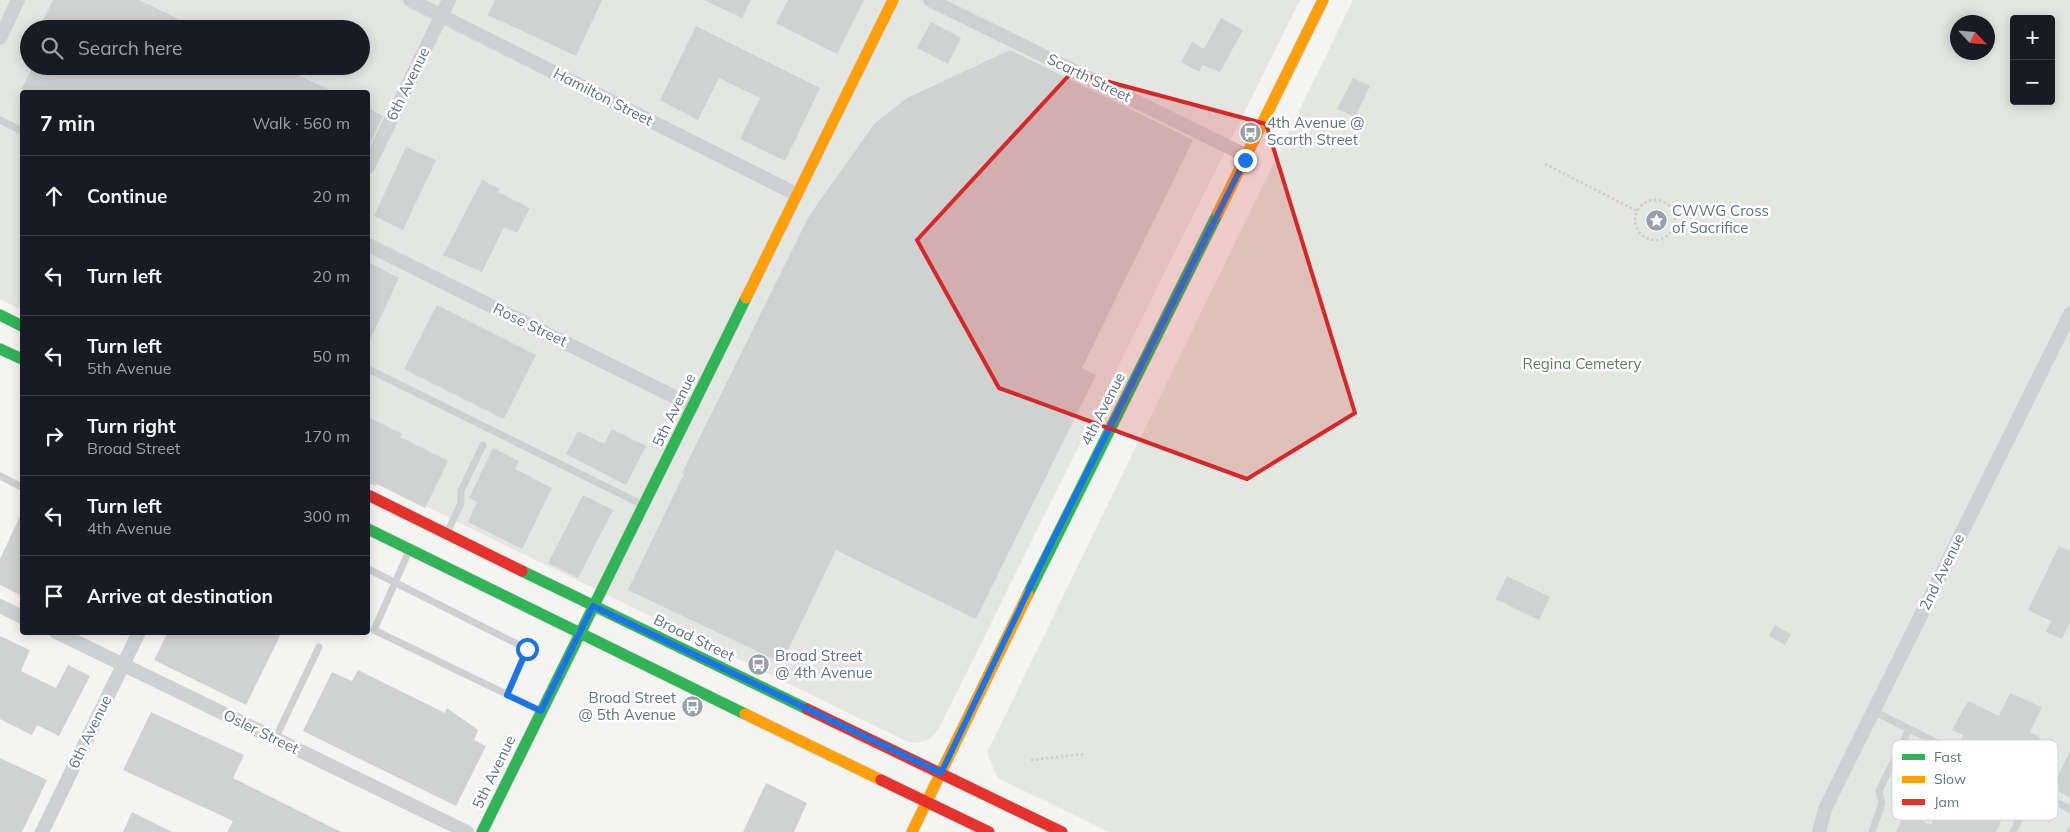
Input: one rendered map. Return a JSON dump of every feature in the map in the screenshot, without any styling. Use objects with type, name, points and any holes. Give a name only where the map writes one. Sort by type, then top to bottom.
[{"type":"main road","name":"5th Avenue","points":[[482,832],[892,0]]},
{"type":"main road","name":"4th Avenue","points":[[912,832],[1047,552],[1247,156],[1323,0]]},
{"type":"main road","points":[[0,315],[20,325]]},
{"type":"main road","points":[[0,348],[20,358]]},
{"type":"main road","name":"Broad Street","points":[[370,496],[593,606],[1062,832]]},
{"type":"main road","points":[[370,529],[579,634],[989,832]]},
{"type":"street","points":[[0,38],[18,0]]},
{"type":"street","name":"Hamilton Street","points":[[410,0],[796,194]]},
{"type":"street","name":"6th Avenue","points":[[370,163],[449,0]]},
{"type":"street","name":"Scarth Street","points":[[930,0],[1247,156]]},
{"type":"street","name":"Rose Street","points":[[370,245],[693,406]]},
{"type":"street","name":"2nd Avenue","points":[[1819,832],[1825,809],[2070,314]]},
{"type":"street","points":[[0,606],[20,615]]},
{"type":"street","name":"Osler Street","points":[[62,635],[467,832]]},
{"type":"street","name":"6th Avenue","points":[[42,832],[138,635]]},
{"type":"lane","points":[[0,120],[20,130]]},
{"type":"lane","points":[[370,370],[644,505]]},
{"type":"lane","points":[[446,533],[461,503],[461,491],[483,445]]},
{"type":"lane","points":[[0,476],[20,486]]},
{"type":"lane","points":[[410,550],[374,630],[541,711]]},
{"type":"lane","points":[[370,570],[527,649],[507,695]]},
{"type":"lane","points":[[275,739],[319,647]]},
{"type":"lane","points":[[1873,712],[1931,740]]},
{"type":"lane","points":[[1904,740],[1909,729]]},
{"type":"lane","points":[[1872,832],[1882,803],[1879,790],[1892,764]]},
{"type":"lane","points":[[2058,803],[2070,809]]},
{"type":"lane","points":[[2013,832],[2019,820]]},
{"type":"path","points":[[1545,164],[1637,210]]},
{"type":"path","points":[[1654,199],[1664,201],[1672,208],[1676,218],[1674,228],[1667,236],[1657,240],[1646,238],[1638,231],[1635,221],[1637,210],[1644,202],[1654,199]]},
{"type":"path","points":[[1031,760],[1086,754]]},
{"type":"highlighted area","points":[[1072,72],[1266,124],[1355,413],[1247,479],[999,388],[917,240]]},
{"type":"shaded area","points":[[0,0],[1300,0],[939,728],[933,736],[925,741],[915,743],[906,741],[370,479],[370,90],[20,90],[20,309],[0,299]]},
{"type":"shaded area","points":[[2070,214],[2070,832],[1599,832],[1652,722],[1792,788]]},
{"type":"green space","name":"Regina Cemetery","points":[[1353,0],[2070,0],[2070,214],[1792,788],[1652,722],[1599,832],[1109,832],[998,778],[987,753]]},
{"type":"building","points":[[53,0],[139,0],[180,20],[43,20]]},
{"type":"building","points":[[495,0],[602,0],[576,56],[488,15]]},
{"type":"building","points":[[704,0],[751,0],[742,18]]},
{"type":"building","points":[[788,0],[864,0],[837,54],[776,23]]},
{"type":"building","points":[[1221,18],[1243,30],[1220,72],[1203,65],[1199,72],[1181,62],[1192,42],[1204,49]]},
{"type":"building","points":[[931,22],[961,38],[948,64],[917,48]]},
{"type":"building","points":[[696,26],[820,88],[785,161],[740,139],[760,98],[719,78],[698,120],[660,100]]},
{"type":"building","points":[[1010,50],[1193,140],[1082,368],[1096,375],[976,619],[836,550],[782,663],[628,590],[684,474],[682,473],[806,222],[816,206],[875,123],[907,98]]},
{"type":"building","points":[[28,75],[298,75],[330,90],[21,90]]},
{"type":"building","points":[[1353,78],[1370,86],[1355,117],[1337,109]]},
{"type":"building","points":[[370,109],[383,116],[370,144]]},
{"type":"building","points":[[406,147],[436,160],[403,230],[374,216]]},
{"type":"building","points":[[482,180],[500,189],[498,192],[530,208],[517,233],[504,227],[482,272],[443,255]]},
{"type":"building","points":[[370,263],[399,278],[370,340]]},
{"type":"building","points":[[437,305],[536,355],[504,419],[404,369]]},
{"type":"building","points":[[370,418],[402,434],[400,437],[448,461],[425,508],[377,484],[376,486],[370,484]]},
{"type":"building","points":[[612,429],[646,446],[626,485],[566,454],[578,431],[604,444]]},
{"type":"building","points":[[493,448],[519,461],[515,469],[552,488],[522,549],[468,522],[477,502],[469,498]]},
{"type":"building","points":[[583,495],[613,510],[578,578],[548,563]]},
{"type":"building","points":[[20,516],[20,595],[0,585],[0,559]]},
{"type":"building","points":[[2059,546],[2070,551],[2070,623],[2062,639],[2046,632],[2051,621],[2028,610]]},
{"type":"building","points":[[1507,576],[1550,597],[1539,620],[1496,599]]},
{"type":"building","points":[[1775,625],[1791,634],[1785,645],[1769,636]]},
{"type":"building","points":[[166,635],[280,636],[246,705],[154,660]]},
{"type":"building","points":[[0,636],[30,650],[21,671],[56,688],[68,665],[90,676],[59,736],[37,725],[32,735],[0,719]]},
{"type":"building","points":[[358,670],[445,713],[447,708],[478,730],[474,740],[486,746],[456,806],[303,731],[332,672],[352,681]]},
{"type":"building","points":[[2010,693],[2042,707],[2030,732],[2041,738],[2040,740],[1961,740],[1963,735],[1952,730],[1968,701],[1999,716]]},
{"type":"building","points":[[151,712],[244,755],[233,778],[341,832],[227,832],[233,821],[123,770]]},
{"type":"building","points":[[2070,751],[2070,797],[2058,791],[2058,776]]},
{"type":"building","points":[[0,758],[47,780],[22,832],[0,832]]},
{"type":"building","points":[[766,783],[807,803],[794,832],[743,832]]},
{"type":"building","points":[[132,812],[172,832],[123,832]]},
{"type":"building","points":[[1902,820],[1920,820],[1931,825],[1933,820],[2002,820],[1996,832],[1896,832]]},
{"type":"traffic: fast","points":[[1028,594],[1218,213]]},
{"type":"traffic: fast","points":[[482,832],[746,298]]},
{"type":"traffic: fast","points":[[0,315],[20,325]]},
{"type":"traffic: fast","points":[[0,349],[20,358]]},
{"type":"traffic: fast","points":[[370,530],[745,714]]},
{"type":"traffic: fast","points":[[522,571],[807,709]]},
{"type":"traffic: slow","points":[[746,298],[893,0]]},
{"type":"traffic: slow","points":[[1218,213],[1323,0]]},
{"type":"traffic: slow","points":[[912,832],[1028,594]]},
{"type":"traffic: slow","points":[[745,714],[881,780]]},
{"type":"traffic: jam","points":[[370,496],[522,571]]},
{"type":"traffic: jam","points":[[807,709],[1062,832]]},
{"type":"traffic: jam","points":[[881,780],[989,832]]},
{"type":"place","name":"4th Avenue @ Scarth Street","points":[[1251,132]]},
{"type":"place","name":"CWWG Cross of Sacrifice","points":[[1656,220]]},
{"type":"place","name":"Broad Street @ 4th Avenue","points":[[759,665]]},
{"type":"place","name":"Broad Street @ 5th Avenue","points":[[692,707]]},
{"type":"route","points":[[527,649],[507,695],[541,711],[593,606],[941,773],[1047,552],[1245,160]]}]
